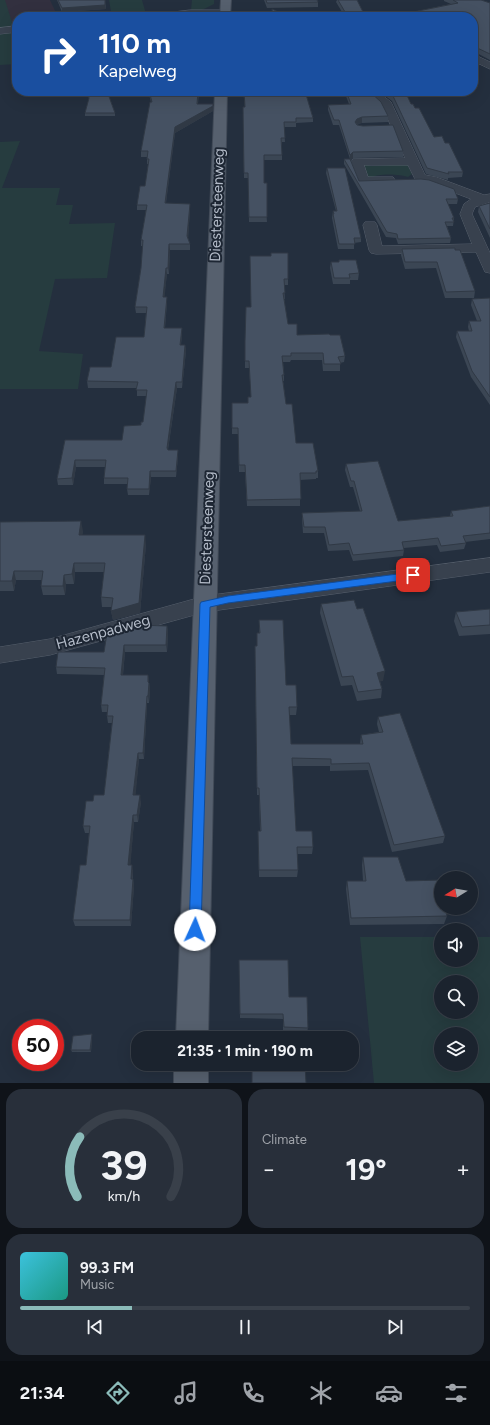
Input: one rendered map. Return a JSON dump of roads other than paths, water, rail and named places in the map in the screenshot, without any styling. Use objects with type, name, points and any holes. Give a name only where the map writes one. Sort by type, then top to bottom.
[{"type":"main road","points":[[225,12],[226,0]]},
{"type":"main road","name":"Diestersteenweg","points":[[192,1031],[221,96]]},
{"type":"main road","points":[[191,1071],[191,1083]]},
{"type":"street","points":[[0,31],[12,30]]},
{"type":"street","points":[[478,60],[490,66]]},
{"type":"street","points":[[377,96],[387,104],[420,178]]},
{"type":"street","points":[[383,126],[397,126]]},
{"type":"street","points":[[411,160],[357,162],[363,181],[420,178],[432,180],[486,198]]},
{"type":"street","points":[[486,198],[468,207],[466,214],[490,269]]},
{"type":"street","points":[[370,225],[376,250],[480,248]]},
{"type":"street","name":"Hazenpadweg","points":[[0,655],[50,646],[205,604],[490,565]]}]
